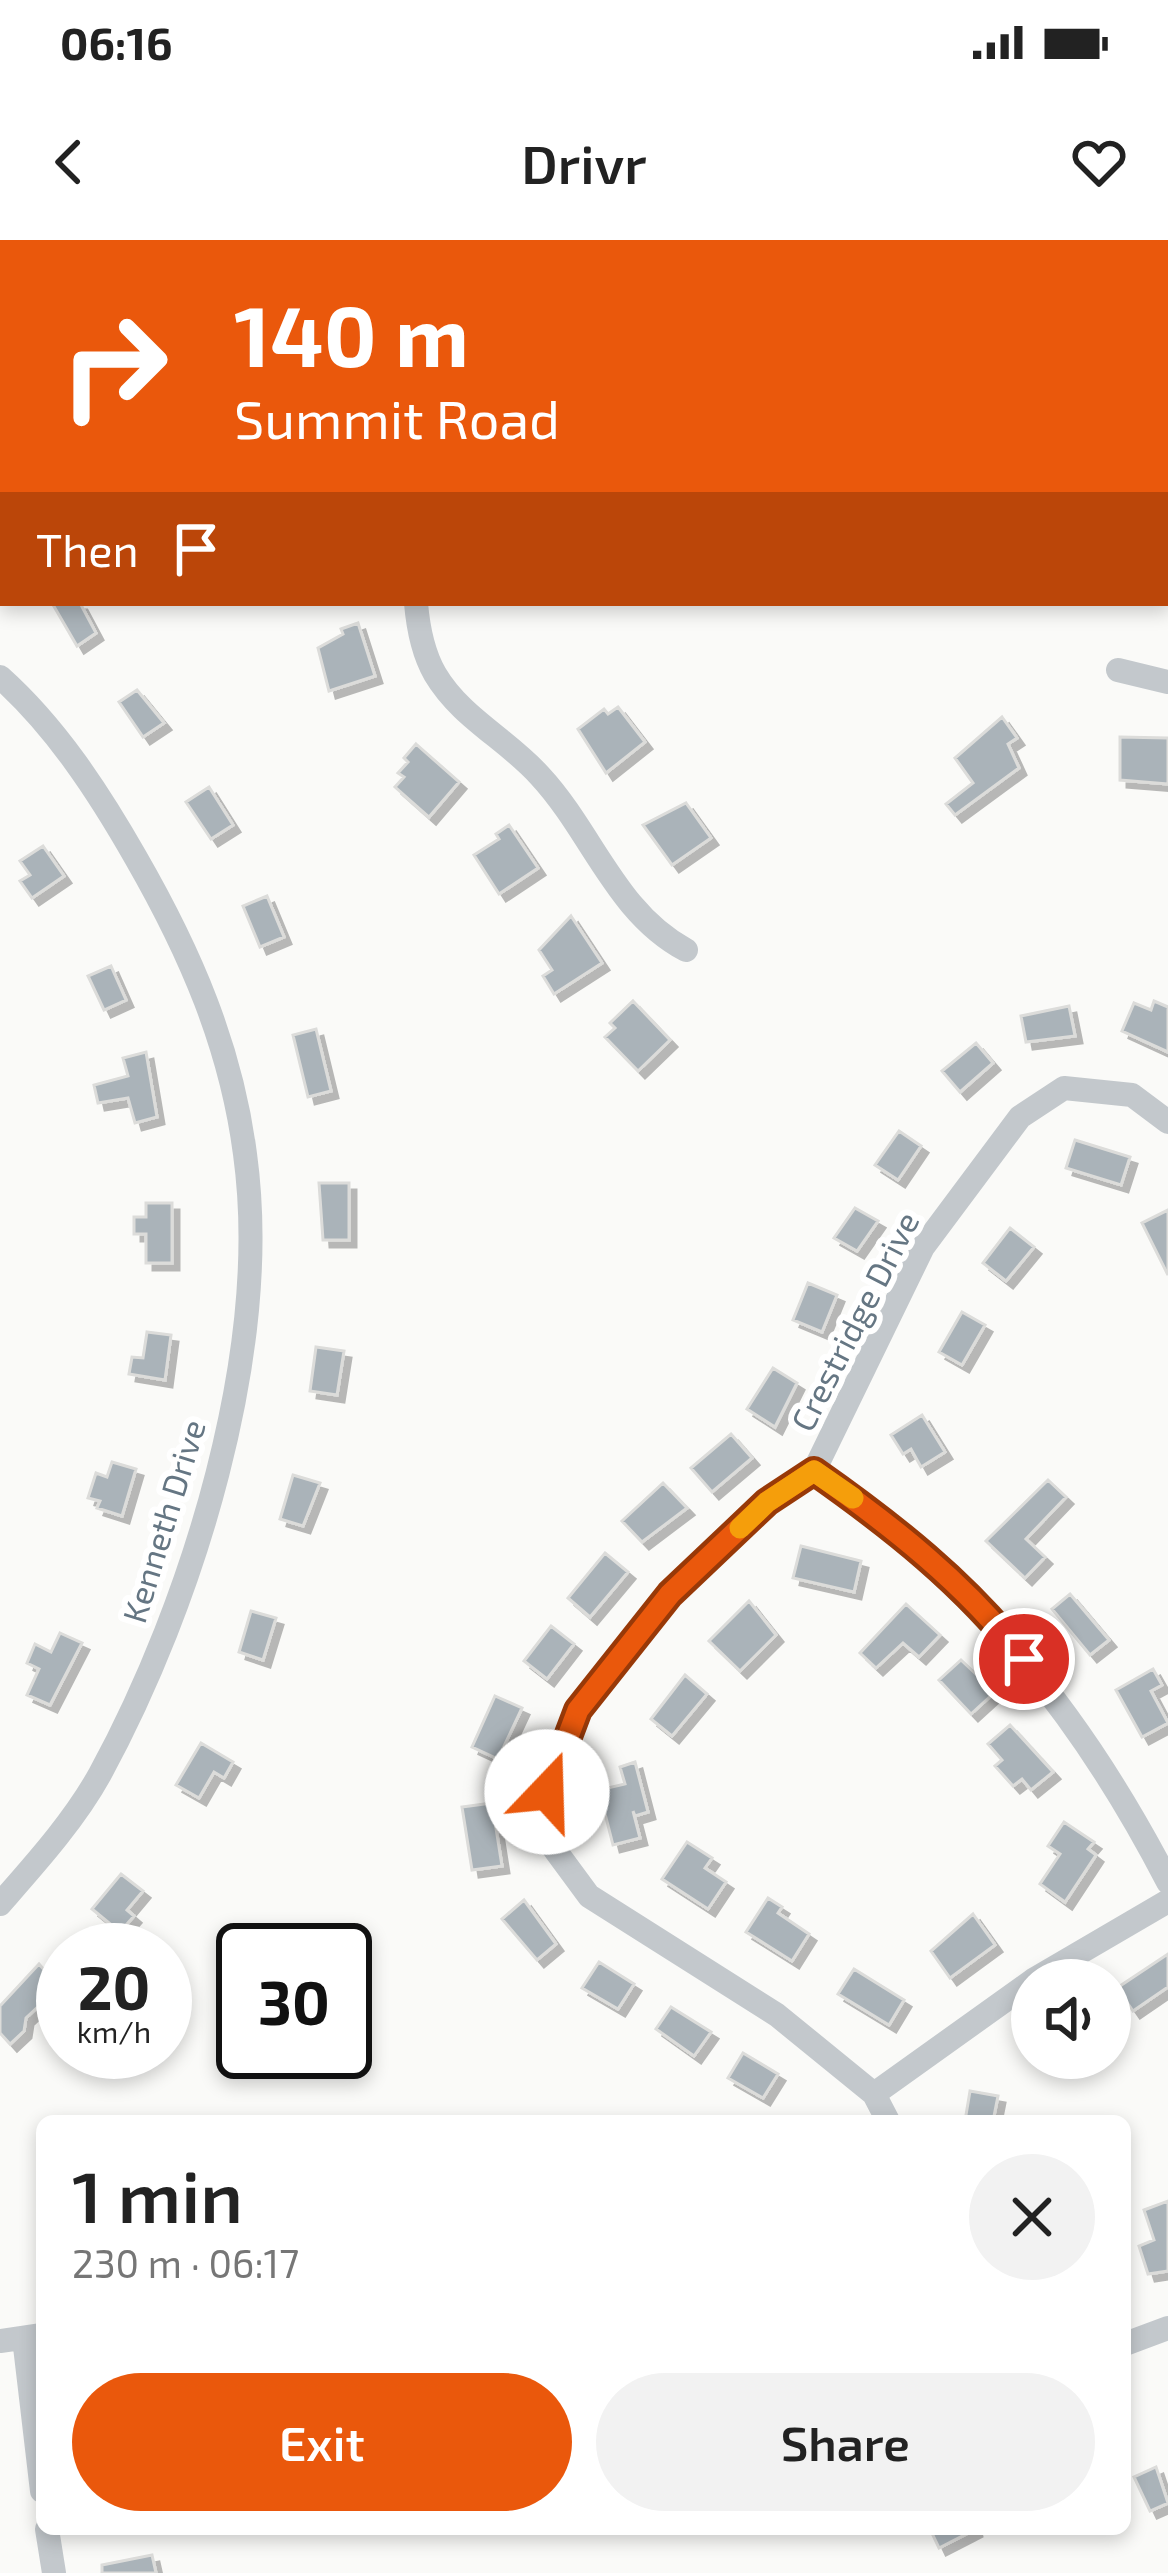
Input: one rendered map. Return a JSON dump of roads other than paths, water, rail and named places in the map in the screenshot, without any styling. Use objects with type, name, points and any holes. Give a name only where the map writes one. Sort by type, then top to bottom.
[{"type":"street","points":[[416,606],[418,627],[434,673],[466,715],[540,775],[638,914],[661,937],[686,950]]},
{"type":"street","points":[[1118,670],[1168,682]]},
{"type":"street","name":"Kenneth Drive","points":[[0,677],[52,730],[121,830],[185,943],[224,1048],[246,1157],[248,1304],[226,1444],[148,1677],[98,1778],[0,1904]]},
{"type":"street","name":"Crestridge Drive","points":[[885,2115],[874,2094],[777,2015],[589,1896],[547,1839],[547,1792],[578,1710],[670,1594],[767,1502],[814,1471],[923,1247],[1020,1117],[1064,1088],[1132,1095],[1168,1122]]},
{"type":"street","points":[[814,1471],[898,1530],[1000,1629],[1071,1720],[1168,1882]]},
{"type":"street","points":[[1068,1959],[1168,1900]]},
{"type":"street","points":[[874,2094],[1011,1996]]},
{"type":"street","points":[[1131,2342],[1168,2328]]},
{"type":"street","points":[[22,2338],[36,2445]]},
{"type":"street","points":[[48,2535],[54,2573]]}]
